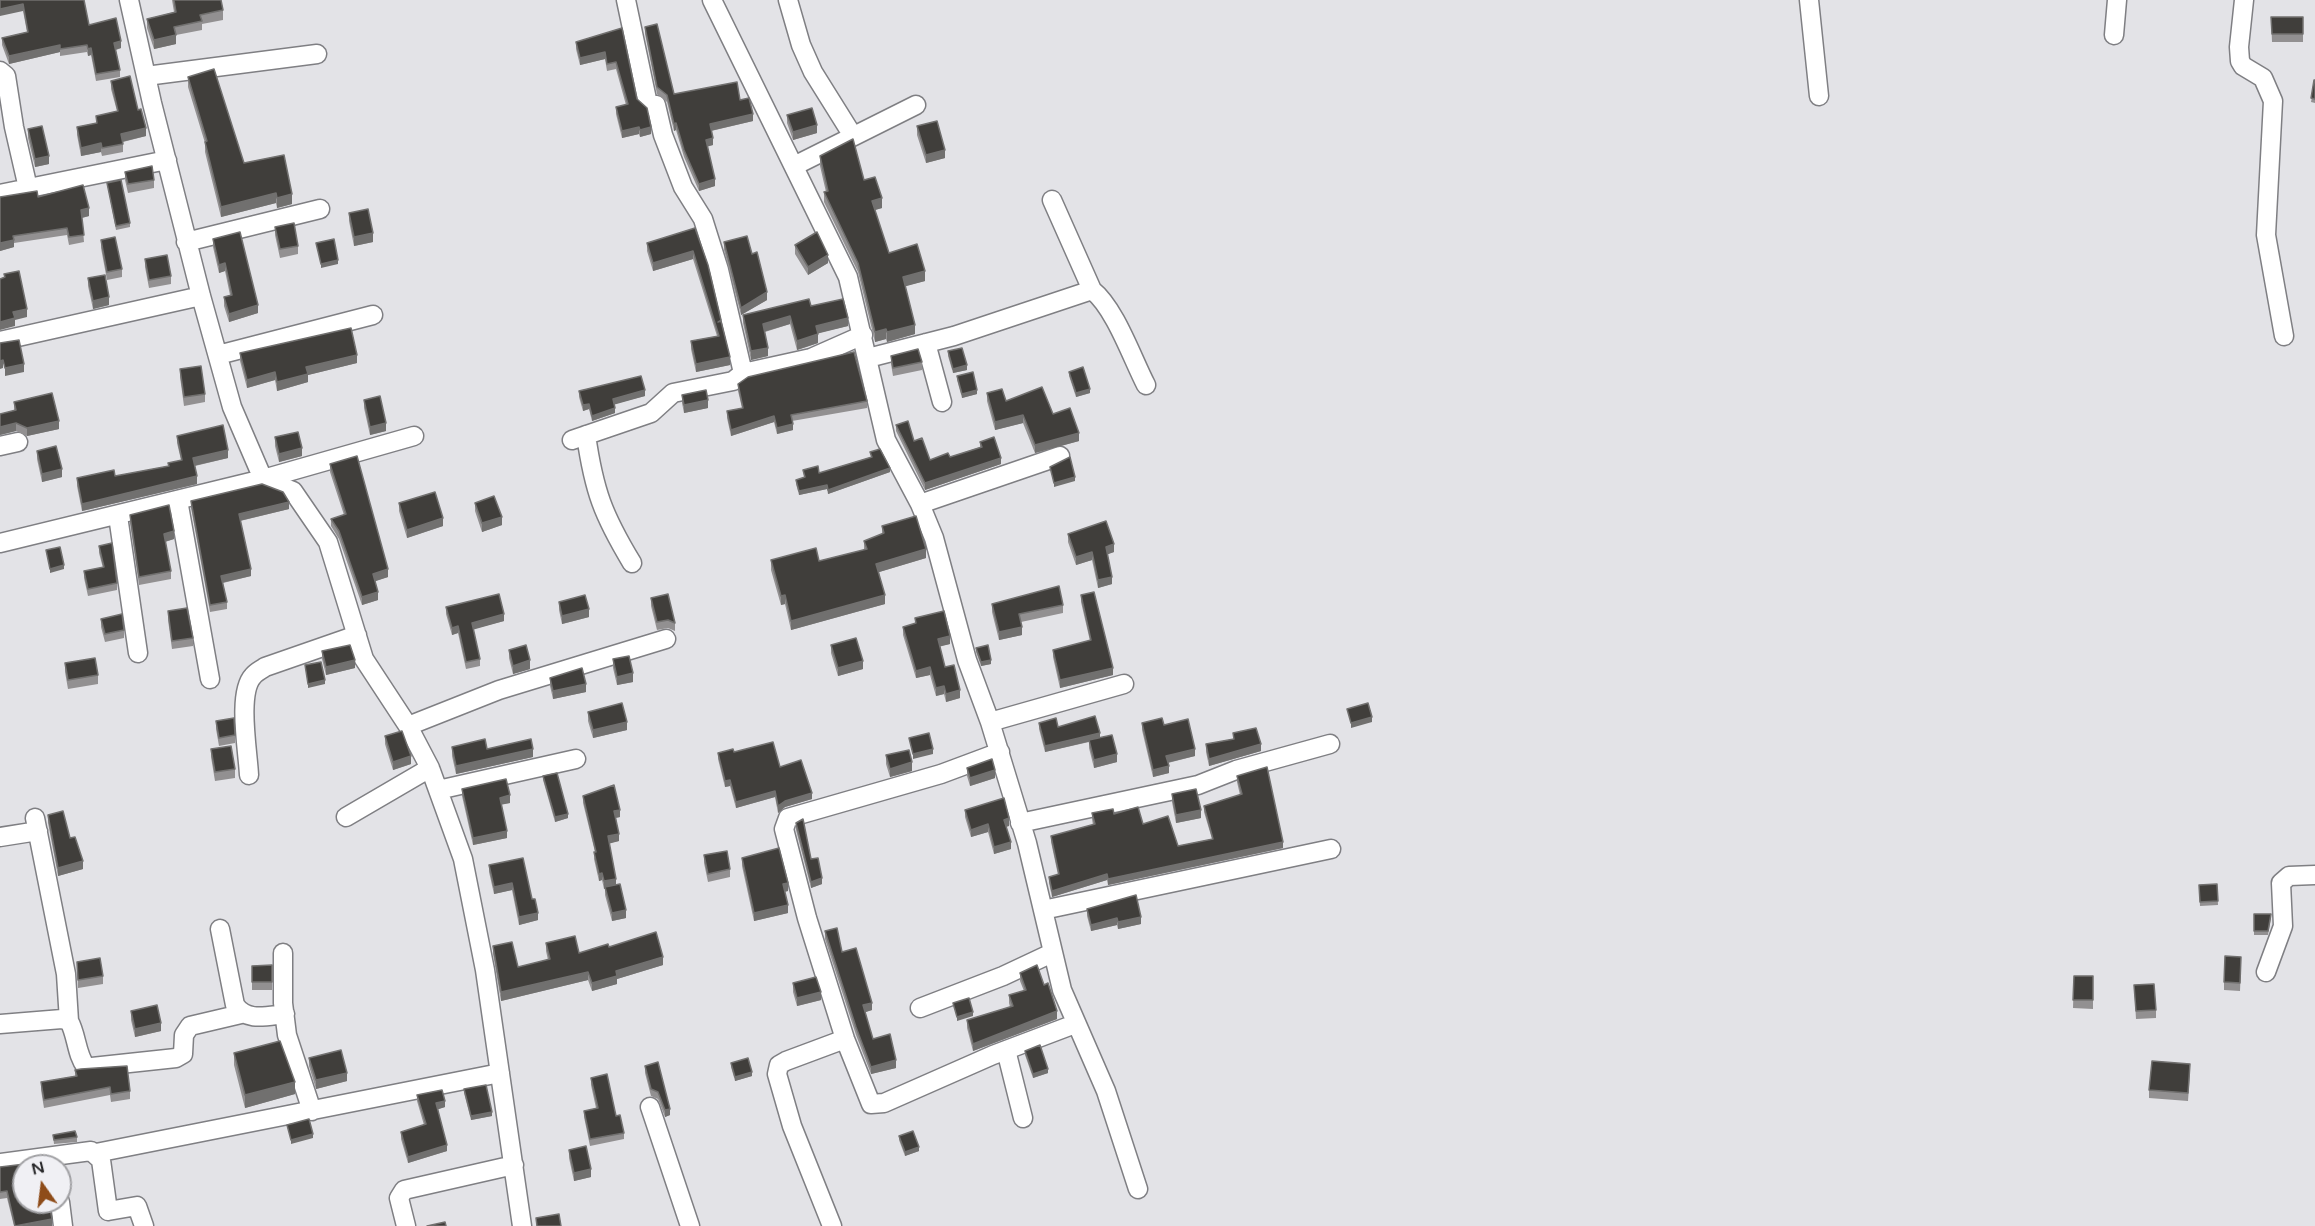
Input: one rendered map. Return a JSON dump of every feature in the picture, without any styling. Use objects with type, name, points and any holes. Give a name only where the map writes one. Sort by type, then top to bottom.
[{"type":"street","points":[[129,0],[186,242],[232,407],[263,479],[293,491],[328,542],[364,659],[408,726],[430,768],[463,859],[485,970],[522,1226]]},
{"type":"street","points":[[626,0],[648,104],[656,105],[663,135],[683,187],[703,219],[722,281],[743,373]]},
{"type":"street","points":[[712,0],[848,277],[886,440],[920,504],[934,538],[967,660],[1000,752],[1043,910],[1052,953],[1075,1024],[1106,1091],[1138,1189]]},
{"type":"street","points":[[788,0],[801,45],[813,72],[853,136]]},
{"type":"street","points":[[1809,0],[1819,96]]},
{"type":"street","points":[[2114,35],[2117,0]]},
{"type":"street","points":[[2244,0],[2239,47],[2240,61],[2243,66],[2263,78],[2272,101],[2266,235],[2284,336]]},
{"type":"street","points":[[146,76],[317,54]]},
{"type":"street","points":[[0,71],[6,76],[14,127],[28,188]]},
{"type":"street","points":[[794,166],[916,105]]},
{"type":"street","points":[[0,194],[167,160]]},
{"type":"street","points":[[1053,200],[1092,290],[1099,296],[1114,321],[1146,385]]},
{"type":"street","points":[[186,242],[320,209]]},
{"type":"street","points":[[868,357],[926,343],[1092,290]]},
{"type":"street","points":[[0,341],[201,296]]},
{"type":"street","points":[[218,355],[373,315]]},
{"type":"street","points":[[632,563],[609,526],[595,491],[579,437],[651,413],[673,393],[733,381],[743,373],[812,358],[863,335]]},
{"type":"street","points":[[926,343],[942,402]]},
{"type":"street","points":[[0,543],[263,479],[414,436]]},
{"type":"street","points":[[920,504],[1060,456]]},
{"type":"street","points":[[178,500],[210,680]]},
{"type":"street","points":[[118,516],[138,653]]},
{"type":"street","points":[[249,775],[245,706],[246,690],[252,676],[265,667],[357,635]]},
{"type":"street","points":[[408,726],[499,690],[666,639]]},
{"type":"street","points":[[990,722],[1124,684]]},
{"type":"street","points":[[1020,823],[1198,785],[1236,770],[1330,744]]},
{"type":"street","points":[[1000,752],[941,774],[797,814],[784,823],[807,918],[867,1100],[877,1105],[1006,1050],[1075,1024]]},
{"type":"street","points":[[438,790],[576,759]]},
{"type":"street","points":[[346,817],[430,768]]},
{"type":"street","points":[[0,837],[37,825],[66,974],[69,1021],[74,1030],[82,1062],[86,1067],[176,1058],[183,1053],[184,1035],[190,1026],[241,1014],[253,1017],[285,1014]]},
{"type":"street","points":[[1043,910],[1331,849]]},
{"type":"street","points":[[2266,972],[2283,926],[2281,892],[2284,878],[2315,875]]},
{"type":"street","points":[[220,929],[235,1005],[241,1014]]},
{"type":"street","points":[[283,952],[285,1014],[293,1054],[312,1111]]},
{"type":"street","points":[[920,1008],[1003,976],[1052,953]]},
{"type":"street","points":[[0,1024],[69,1021]]},
{"type":"street","points":[[832,1226],[792,1126],[777,1074],[779,1065],[786,1061],[845,1039]]},
{"type":"street","points":[[1006,1050],[1023,1118]]},
{"type":"street","points":[[72,1156],[500,1073]]},
{"type":"street","points":[[650,1107],[690,1226]]},
{"type":"street","points":[[96,1153],[100,1160],[108,1211],[137,1206],[144,1226]]},
{"type":"street","points":[[406,1226],[399,1198],[404,1190],[514,1165]]},
{"type":"building","points":[[0,0],[84,0],[89,25],[116,18],[121,41],[114,43],[120,70],[96,74],[91,48],[88,49],[87,45],[60,49],[60,45],[9,56],[2,38],[28,32],[23,4],[0,9]]},
{"type":"building","points":[[174,0],[221,0],[223,10],[200,15],[202,21],[174,27],[176,35],[154,40],[147,19],[176,12]]},
{"type":"building","points":[[2271,17],[2303,17],[2303,34],[2272,34]]},
{"type":"building","points":[[657,24],[674,94],[737,82],[740,100],[749,98],[753,114],[710,124],[713,138],[706,140],[715,179],[699,184],[684,150],[676,123],[674,124],[667,95],[657,87],[645,27]]},
{"type":"building","points":[[622,28],[637,99],[647,108],[651,127],[640,130],[639,127],[622,131],[616,107],[628,104],[616,62],[607,64],[605,52],[580,58],[576,42]]},
{"type":"building","points":[[214,69],[244,163],[284,155],[292,194],[277,198],[276,193],[221,207],[205,142],[207,141],[188,77]]},
{"type":"building","points":[[130,76],[138,110],[141,109],[146,128],[121,134],[123,144],[102,148],[101,143],[81,148],[77,127],[97,123],[96,116],[118,111],[111,81]]},
{"type":"building","points":[[2315,80],[2315,99],[2311,98]]},
{"type":"building","points":[[812,108],[817,125],[793,132],[787,115]]},
{"type":"building","points":[[937,121],[945,150],[926,155],[917,126]]},
{"type":"building","points":[[42,126],[49,156],[35,159],[28,129]]},
{"type":"building","points":[[853,139],[864,180],[875,177],[882,198],[872,201],[889,253],[917,244],[925,271],[903,277],[915,325],[887,332],[886,329],[875,332],[858,263],[824,192],[828,191],[820,156]]},
{"type":"building","points":[[152,166],[154,180],[128,184],[125,172]]},
{"type":"building","points":[[121,180],[130,223],[116,226],[107,183]]},
{"type":"building","points":[[83,185],[89,208],[81,210],[84,235],[69,237],[67,228],[13,236],[14,240],[0,243],[0,197],[37,191],[38,197]]},
{"type":"building","points":[[368,209],[373,233],[354,237],[349,213]]},
{"type":"building","points":[[294,223],[298,246],[280,249],[275,227]]},
{"type":"building","points":[[695,228],[708,265],[721,320],[718,322],[721,321],[730,357],[696,364],[691,341],[719,336],[693,251],[653,263],[647,243]]},
{"type":"building","points":[[240,232],[258,305],[229,314],[224,297],[232,295],[225,263],[219,265],[213,239]]},
{"type":"building","points":[[817,232],[828,255],[808,267],[795,245]]},
{"type":"building","points":[[747,236],[752,254],[757,252],[767,292],[741,308],[724,242]]},
{"type":"building","points":[[115,237],[122,269],[107,272],[101,240]]},
{"type":"building","points":[[334,239],[338,260],[321,264],[316,243]]},
{"type":"building","points":[[167,255],[171,276],[149,280],[145,259]]},
{"type":"building","points":[[19,271],[27,309],[13,312],[15,318],[0,322],[0,279],[5,277],[4,274]]},
{"type":"building","points":[[105,275],[109,297],[93,301],[88,278]]},
{"type":"building","points":[[809,299],[811,306],[843,299],[848,318],[816,326],[818,334],[797,341],[790,316],[763,324],[768,348],[751,351],[743,315]]},
{"type":"building","points":[[351,328],[357,355],[306,367],[308,374],[277,382],[275,372],[247,380],[240,353]]},
{"type":"building","points":[[19,340],[24,364],[5,368],[3,360],[0,361],[0,343]]},
{"type":"building","points":[[962,348],[967,365],[953,369],[948,351]]},
{"type":"building","points":[[918,349],[922,362],[893,368],[891,356]]},
{"type":"building","points":[[854,352],[867,401],[791,415],[793,424],[777,428],[774,416],[731,430],[727,411],[743,408],[738,384],[748,377]]},
{"type":"building","points":[[201,366],[205,394],[184,397],[180,369]]},
{"type":"building","points":[[1083,367],[1090,389],[1076,393],[1069,372]]},
{"type":"building","points":[[973,372],[977,390],[962,394],[957,376]]},
{"type":"building","points":[[641,376],[645,390],[613,399],[615,408],[592,416],[589,404],[583,405],[579,391]]},
{"type":"building","points":[[1042,387],[1053,414],[1070,408],[1079,433],[1035,445],[1023,415],[995,422],[987,393],[1002,389],[1006,401]]},
{"type":"building","points":[[706,390],[708,400],[684,405],[682,395]]},
{"type":"building","points":[[52,393],[59,421],[27,428],[16,423],[0,427],[0,414],[16,410],[14,402]]},
{"type":"building","points":[[380,396],[386,423],[370,427],[364,400]]},
{"type":"building","points":[[908,421],[914,441],[922,438],[930,460],[948,453],[950,457],[982,447],[980,442],[994,437],[1001,458],[925,483],[896,425]]},
{"type":"building","points":[[223,425],[228,450],[193,458],[197,476],[82,504],[77,478],[114,470],[115,476],[169,466],[168,463],[182,460],[177,436]]},
{"type":"building","points":[[298,432],[302,448],[279,454],[275,437]]},
{"type":"building","points":[[56,446],[62,469],[42,474],[37,451]]},
{"type":"building","points":[[880,449],[890,468],[828,490],[827,485],[799,491],[796,480],[805,477],[803,470],[818,466],[819,473],[872,457],[870,452]]},
{"type":"building","points":[[357,456],[388,569],[373,574],[378,592],[362,597],[339,531],[331,519],[346,514],[330,464]]},
{"type":"building","points":[[1070,457],[1075,477],[1054,483],[1050,467]]},
{"type":"building","points":[[262,484],[283,492],[289,502],[239,514],[251,569],[221,576],[227,602],[210,605],[191,501]]},
{"type":"building","points":[[435,492],[443,518],[407,530],[399,503]]},
{"type":"building","points":[[494,496],[502,517],[482,523],[475,503]]},
{"type":"building","points":[[169,505],[174,531],[164,534],[171,571],[139,577],[130,515]]},
{"type":"building","points":[[916,516],[926,549],[876,564],[885,595],[791,621],[785,595],[781,596],[771,560],[816,548],[819,561],[867,549],[864,541],[884,533],[882,526]]},
{"type":"building","points":[[1106,521],[1114,544],[1106,547],[1112,577],[1098,580],[1092,552],[1076,557],[1068,534]]},
{"type":"building","points":[[112,543],[117,583],[88,589],[84,571],[104,567],[99,546]]},
{"type":"building","points":[[60,547],[64,565],[50,569],[46,550]]},
{"type":"building","points":[[1059,586],[1063,605],[1019,614],[1022,627],[999,632],[992,604]]},
{"type":"building","points":[[1094,592],[1113,668],[1060,680],[1053,650],[1091,640],[1081,595]]},
{"type":"building","points":[[499,594],[504,614],[472,623],[480,659],[466,662],[458,626],[452,628],[446,607]]},
{"type":"building","points":[[668,594],[675,623],[668,620],[657,622],[651,598]]},
{"type":"building","points":[[585,595],[589,609],[562,616],[559,602]]},
{"type":"building","points":[[187,608],[193,638],[172,641],[168,611]]},
{"type":"building","points":[[944,611],[950,636],[938,639],[945,667],[954,665],[960,690],[946,694],[944,686],[936,688],[930,667],[916,671],[903,627],[916,623],[915,618]]},
{"type":"building","points":[[122,614],[124,630],[105,634],[101,619]]},
{"type":"building","points":[[856,638],[863,661],[838,668],[831,645]]},
{"type":"building","points":[[350,645],[355,660],[326,667],[322,651]]},
{"type":"building","points":[[526,645],[530,660],[513,666],[509,650]]},
{"type":"building","points":[[988,645],[991,660],[981,662],[976,648]]},
{"type":"building","points":[[629,656],[633,673],[617,677],[613,659]]},
{"type":"building","points":[[95,658],[98,675],[68,680],[65,663]]},
{"type":"building","points":[[321,662],[325,680],[308,684],[305,665]]},
{"type":"building","points":[[582,668],[586,684],[553,691],[550,678]]},
{"type":"building","points":[[622,703],[627,722],[593,730],[588,712]]},
{"type":"building","points":[[1368,703],[1372,717],[1351,723],[1347,709]]},
{"type":"building","points":[[1095,716],[1100,733],[1045,746],[1039,723],[1056,718],[1058,727]]},
{"type":"building","points":[[234,718],[235,735],[219,738],[216,721]]},
{"type":"building","points":[[1162,718],[1164,725],[1188,719],[1195,749],[1166,756],[1169,766],[1153,770],[1142,723]]},
{"type":"building","points":[[1256,728],[1261,744],[1209,759],[1206,744],[1234,739],[1233,733]]},
{"type":"building","points":[[402,731],[411,756],[393,762],[385,736]]},
{"type":"building","points":[[929,733],[933,749],[913,754],[909,738]]},
{"type":"building","points":[[1112,735],[1117,754],[1094,760],[1089,740]]},
{"type":"building","points":[[485,739],[487,749],[531,739],[533,749],[456,766],[452,747]]},
{"type":"building","points":[[773,742],[780,767],[801,760],[812,793],[785,801],[778,806],[775,791],[736,802],[730,780],[725,781],[718,753],[733,749],[734,752]]},
{"type":"building","points":[[231,746],[235,769],[215,772],[211,749]]},
{"type":"building","points":[[909,750],[912,762],[890,769],[886,755]]},
{"type":"building","points":[[992,759],[995,770],[970,778],[967,768]]},
{"type":"building","points":[[1267,767],[1283,842],[1108,879],[1107,874],[1052,891],[1049,877],[1059,874],[1051,836],[1095,824],[1092,813],[1113,809],[1114,814],[1138,807],[1143,824],[1168,816],[1178,846],[1213,839],[1204,806],[1242,794],[1237,776]]},
{"type":"building","points":[[557,773],[568,814],[555,817],[543,776]]},
{"type":"building","points":[[506,779],[510,795],[500,798],[507,831],[473,838],[462,789]]},
{"type":"building","points":[[614,785],[620,810],[614,811],[619,834],[608,836],[616,879],[604,881],[602,873],[599,874],[583,796]]},
{"type":"building","points":[[1196,789],[1201,810],[1176,815],[1172,794]]},
{"type":"building","points":[[1004,798],[1009,818],[1004,820],[1011,842],[994,847],[988,824],[971,830],[965,810]]},
{"type":"building","points":[[63,811],[70,838],[75,837],[83,861],[58,868],[48,815]]},
{"type":"building","points":[[803,819],[811,859],[818,858],[822,878],[811,882],[796,823]]},
{"type":"building","points":[[779,848],[788,883],[783,884],[788,905],[754,913],[742,858]]},
{"type":"building","points":[[727,851],[730,869],[708,874],[704,855]]},
{"type":"building","points":[[523,858],[532,899],[535,899],[538,913],[519,917],[512,883],[494,887],[489,865]]},
{"type":"building","points":[[620,884],[626,910],[612,913],[605,887]]},
{"type":"building","points":[[2217,884],[2218,901],[2200,902],[2199,885]]},
{"type":"building","points":[[1136,895],[1141,917],[1118,922],[1117,918],[1091,925],[1087,909]]},
{"type":"building","points":[[2254,914],[2271,914],[2268,931],[2254,931]]},
{"type":"building","points":[[837,928],[842,952],[856,948],[872,1003],[863,1005],[873,1039],[890,1034],[896,1060],[871,1067],[825,931]]},
{"type":"building","points":[[656,932],[663,957],[616,971],[617,976],[592,983],[588,972],[501,992],[493,946],[512,942],[518,967],[550,959],[546,943],[575,936],[579,953],[608,944],[609,947]]},
{"type":"building","points":[[2225,956],[2241,957],[2240,983],[2224,982]]},
{"type":"building","points":[[100,958],[103,976],[78,980],[77,962]]},
{"type":"building","points":[[272,965],[272,982],[252,982],[252,966]]},
{"type":"building","points":[[1037,965],[1044,985],[1048,983],[1057,1011],[973,1044],[967,1020],[1013,1006],[1009,995],[1026,990],[1020,973]]},
{"type":"building","points":[[2074,976],[2093,976],[2093,1000],[2073,1000]]},
{"type":"building","points":[[816,977],[821,992],[797,998],[793,983]]},
{"type":"building","points":[[2154,984],[2156,1010],[2136,1011],[2134,985]]},
{"type":"building","points":[[969,998],[973,1012],[957,1017],[953,1003]]},
{"type":"building","points":[[157,1005],[161,1023],[135,1029],[131,1011]]},
{"type":"building","points":[[280,1041],[295,1082],[245,1095],[234,1053]]},
{"type":"building","points":[[1040,1045],[1048,1069],[1033,1074],[1025,1051]]},
{"type":"building","points":[[341,1050],[347,1073],[316,1080],[309,1058]]},
{"type":"building","points":[[748,1058],[752,1072],[735,1077],[731,1063]]},
{"type":"building","points":[[2152,1061],[2190,1064],[2188,1093],[2149,1090]]},
{"type":"building","points":[[658,1062],[670,1109],[665,1110],[658,1092],[651,1089],[645,1066]]},
{"type":"building","points":[[127,1066],[130,1091],[111,1094],[110,1087],[44,1100],[41,1082],[77,1076],[75,1070]]},
{"type":"building","points":[[607,1074],[616,1116],[620,1115],[624,1133],[590,1139],[584,1111],[598,1108],[591,1078]]},
{"type":"building","points":[[486,1085],[492,1112],[471,1116],[464,1089]]},
{"type":"building","points":[[442,1090],[445,1101],[436,1103],[447,1145],[408,1157],[401,1132],[426,1124],[417,1095]]},
{"type":"building","points":[[309,1119],[313,1134],[291,1140],[287,1125]]},
{"type":"building","points":[[75,1131],[77,1137],[54,1140],[53,1135]]},
{"type":"building","points":[[913,1131],[919,1147],[905,1152],[899,1136]]},
{"type":"building","points":[[586,1146],[591,1169],[574,1173],[569,1150]]},
{"type":"building","points":[[12,1166],[12,1213],[7,1191],[0,1192],[0,1167]]},
{"type":"building","points":[[12,1214],[51,1214],[52,1219],[15,1226]]},
{"type":"building","points":[[559,1214],[561,1226],[537,1226],[536,1218]]},
{"type":"building","points":[[445,1222],[446,1226],[427,1226]]}]
